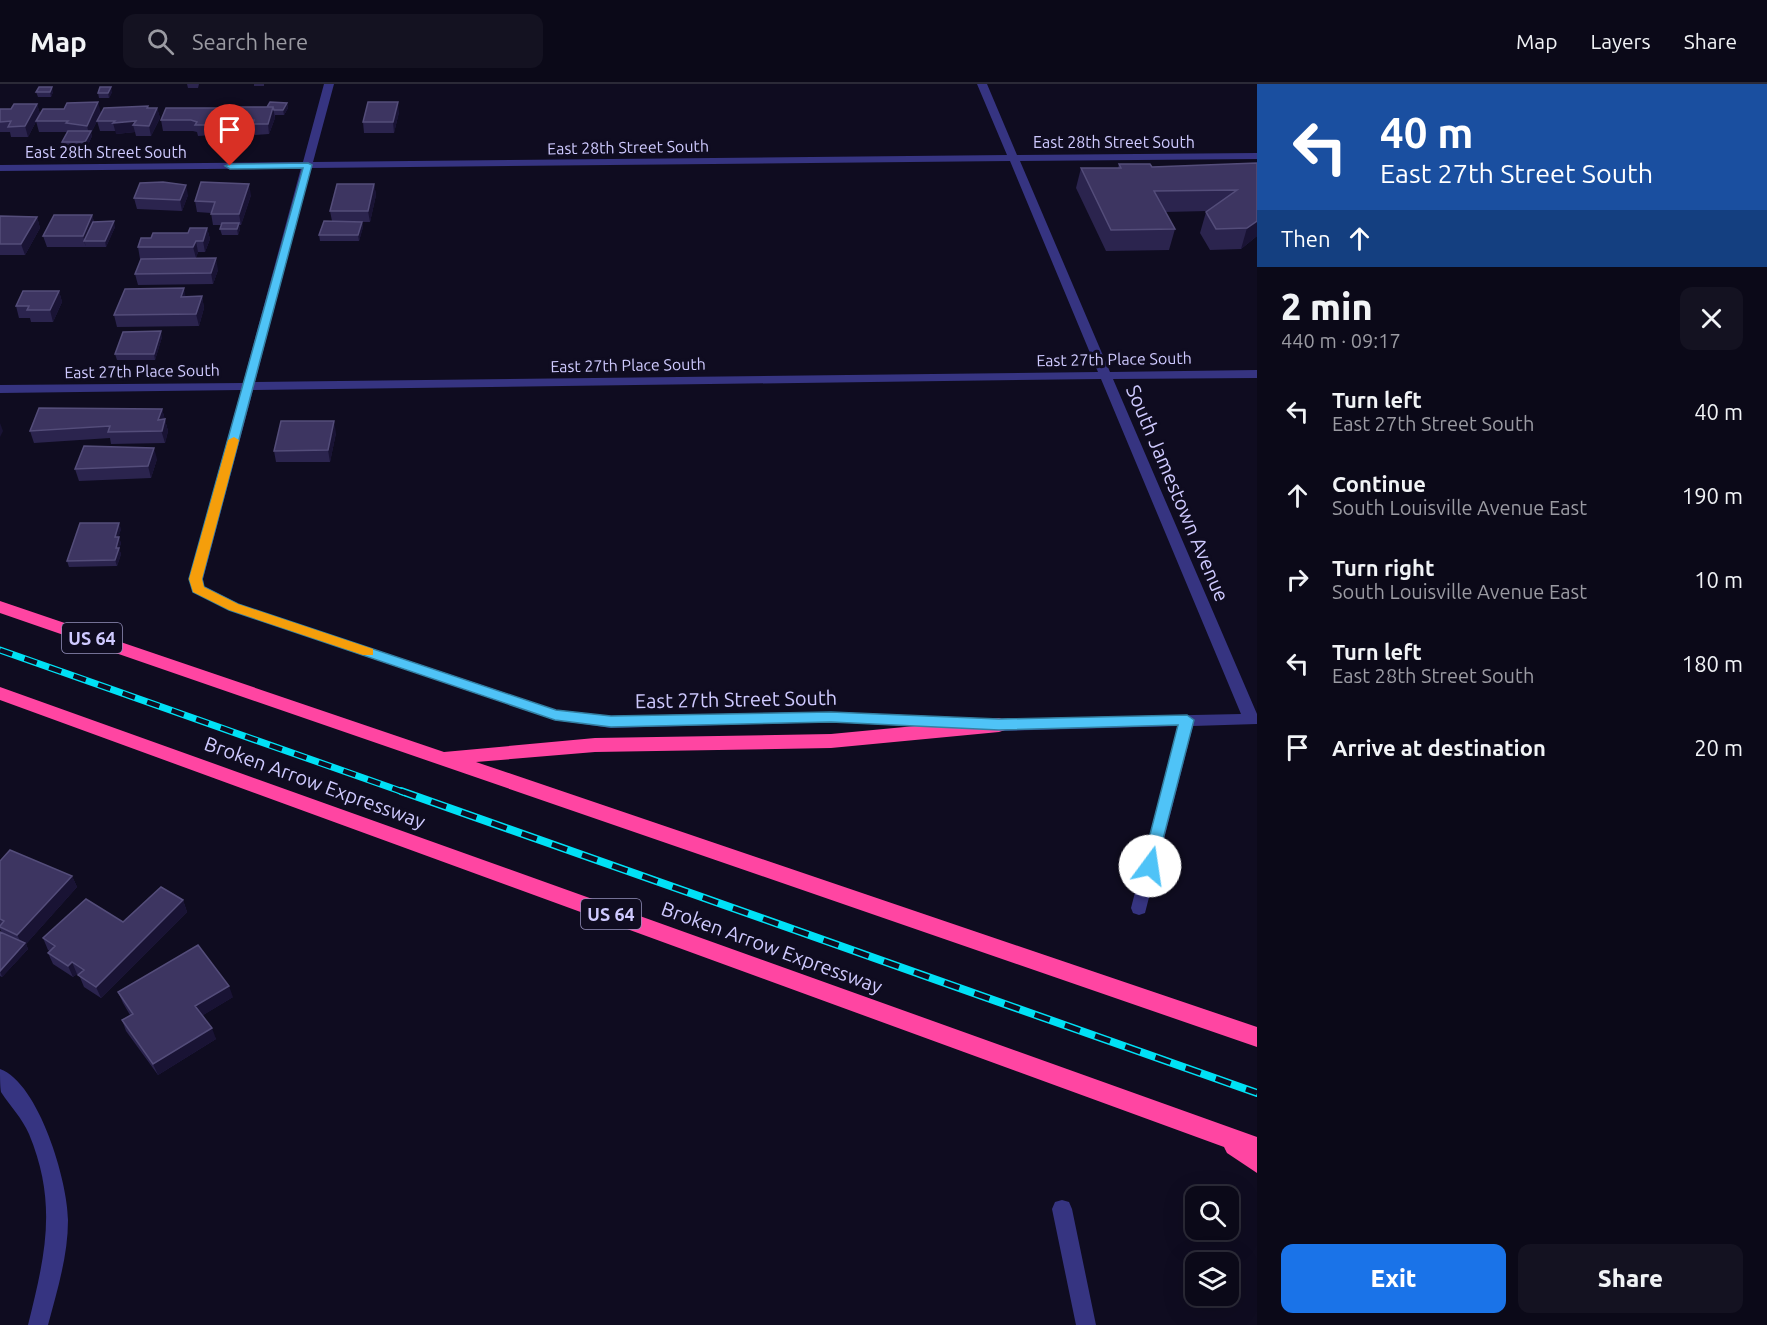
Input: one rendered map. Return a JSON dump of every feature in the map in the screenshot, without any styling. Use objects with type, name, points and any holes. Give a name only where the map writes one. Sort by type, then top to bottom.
[{"type":"highway","name":"US 64","points":[[0,607],[1257,1037]]},
{"type":"highway","name":"Broken Arrow Expressway","points":[[0,693],[1257,1148]]},
{"type":"highway","points":[[438,758],[596,745],[831,741],[999,724]]},
{"type":"highway","points":[[1221,1135],[1257,1162]]},
{"type":"street","points":[[247,386],[329,84]]},
{"type":"street","name":"South Jamestown Avenue","points":[[982,84],[1254,719]]},
{"type":"street","name":"East 28th Street South","points":[[0,168],[1257,156]]},
{"type":"street","points":[[1168,157],[1176,172]]},
{"type":"street","name":"East 27th Place South","points":[[0,389],[1257,374]]},
{"type":"street","name":"East 27th Street South","points":[[247,386],[196,579],[198,589],[234,607],[555,715],[611,722],[831,717],[999,724],[1254,719]]},
{"type":"street","points":[[1139,908],[1187,720]]},
{"type":"street","points":[[0,1077],[20,1097],[40,1131],[58,1220],[49,1278],[38,1325]]},
{"type":"street","points":[[1062,1209],[1086,1325]]},
{"type":"building","points":[[39,87],[52,87],[50,92],[36,92]]},
{"type":"building","points":[[100,87],[111,87],[108,93],[98,93]]},
{"type":"building","points":[[98,102],[87,126],[66,123],[68,121],[36,121],[43,109],[64,109],[67,103]]},
{"type":"building","points":[[270,102],[287,103],[283,110],[274,110],[273,107],[267,107]]},
{"type":"building","points":[[368,102],[398,102],[393,122],[363,122]]},
{"type":"building","points":[[14,104],[37,104],[25,126],[8,127],[11,121],[0,122],[0,109],[11,109]]},
{"type":"building","points":[[148,106],[147,108],[157,108],[149,126],[133,125],[136,121],[113,123],[115,121],[97,121],[104,108]]},
{"type":"building","points":[[227,107],[273,107],[268,124],[253,124],[254,120],[221,122]]},
{"type":"building","points":[[166,108],[218,108],[211,125],[195,125],[197,122],[191,120],[161,120]]},
{"type":"building","points":[[68,131],[91,131],[85,142],[62,142]]},
{"type":"building","points":[[1257,163],[1257,221],[1247,228],[1216,229],[1206,212],[1237,190],[1154,191],[1175,229],[1111,230],[1081,168],[1121,168],[1119,164],[1150,164],[1152,167]]},
{"type":"building","points":[[163,182],[186,185],[180,200],[134,198],[140,183]]},
{"type":"building","points":[[201,182],[249,184],[239,214],[211,214],[215,202],[195,201]]},
{"type":"building","points":[[337,184],[374,184],[368,211],[330,211]]},
{"type":"building","points":[[54,215],[92,215],[83,236],[43,236]]},
{"type":"building","points":[[0,216],[37,217],[21,244],[0,244]]},
{"type":"building","points":[[114,221],[105,241],[84,241],[93,222]]},
{"type":"building","points":[[324,221],[362,222],[358,235],[319,235]]},
{"type":"building","points":[[222,223],[239,223],[237,229],[220,229]]},
{"type":"building","points":[[190,228],[207,228],[203,241],[196,241],[193,247],[138,247],[141,238],[151,238],[153,233],[188,233]]},
{"type":"building","points":[[216,258],[211,273],[135,274],[141,259]]},
{"type":"building","points":[[184,288],[181,297],[202,296],[196,314],[114,315],[125,289]]},
{"type":"building","points":[[23,291],[59,291],[50,310],[27,310],[29,306],[16,306]]},
{"type":"building","points":[[161,331],[154,354],[115,354],[123,332]]},
{"type":"building","points":[[39,408],[162,409],[158,420],[165,419],[162,431],[108,432],[110,426],[30,431]]},
{"type":"building","points":[[281,421],[334,421],[328,450],[274,451]]},
{"type":"building","points":[[84,446],[154,448],[148,466],[75,469]]},
{"type":"building","points":[[80,523],[119,523],[115,537],[119,537],[116,548],[119,548],[115,560],[67,561]]},
{"type":"building","points":[[10,850],[72,876],[17,935],[0,927],[4,921],[0,919],[0,861]]},
{"type":"building","points":[[161,887],[183,900],[96,987],[78,975],[84,970],[72,962],[68,966],[48,953],[55,946],[43,938],[86,899],[123,922]]},
{"type":"building","points":[[0,932],[25,943],[0,971]]},
{"type":"building","points":[[198,945],[229,986],[195,1006],[212,1028],[153,1064],[122,1020],[133,1014],[118,992]]},
{"type":"railway","points":[[0,650],[406,793]]},
{"type":"railway","points":[[401,791],[1257,1093]]},
{"type":"slow traffic","points":[[234,440],[196,579],[198,589],[234,607],[368,652]]},
{"type":"route","points":[[230,166],[308,165],[196,579],[198,589],[234,607],[555,715],[611,722],[831,717],[999,724],[1187,720],[1150,866]]}]
